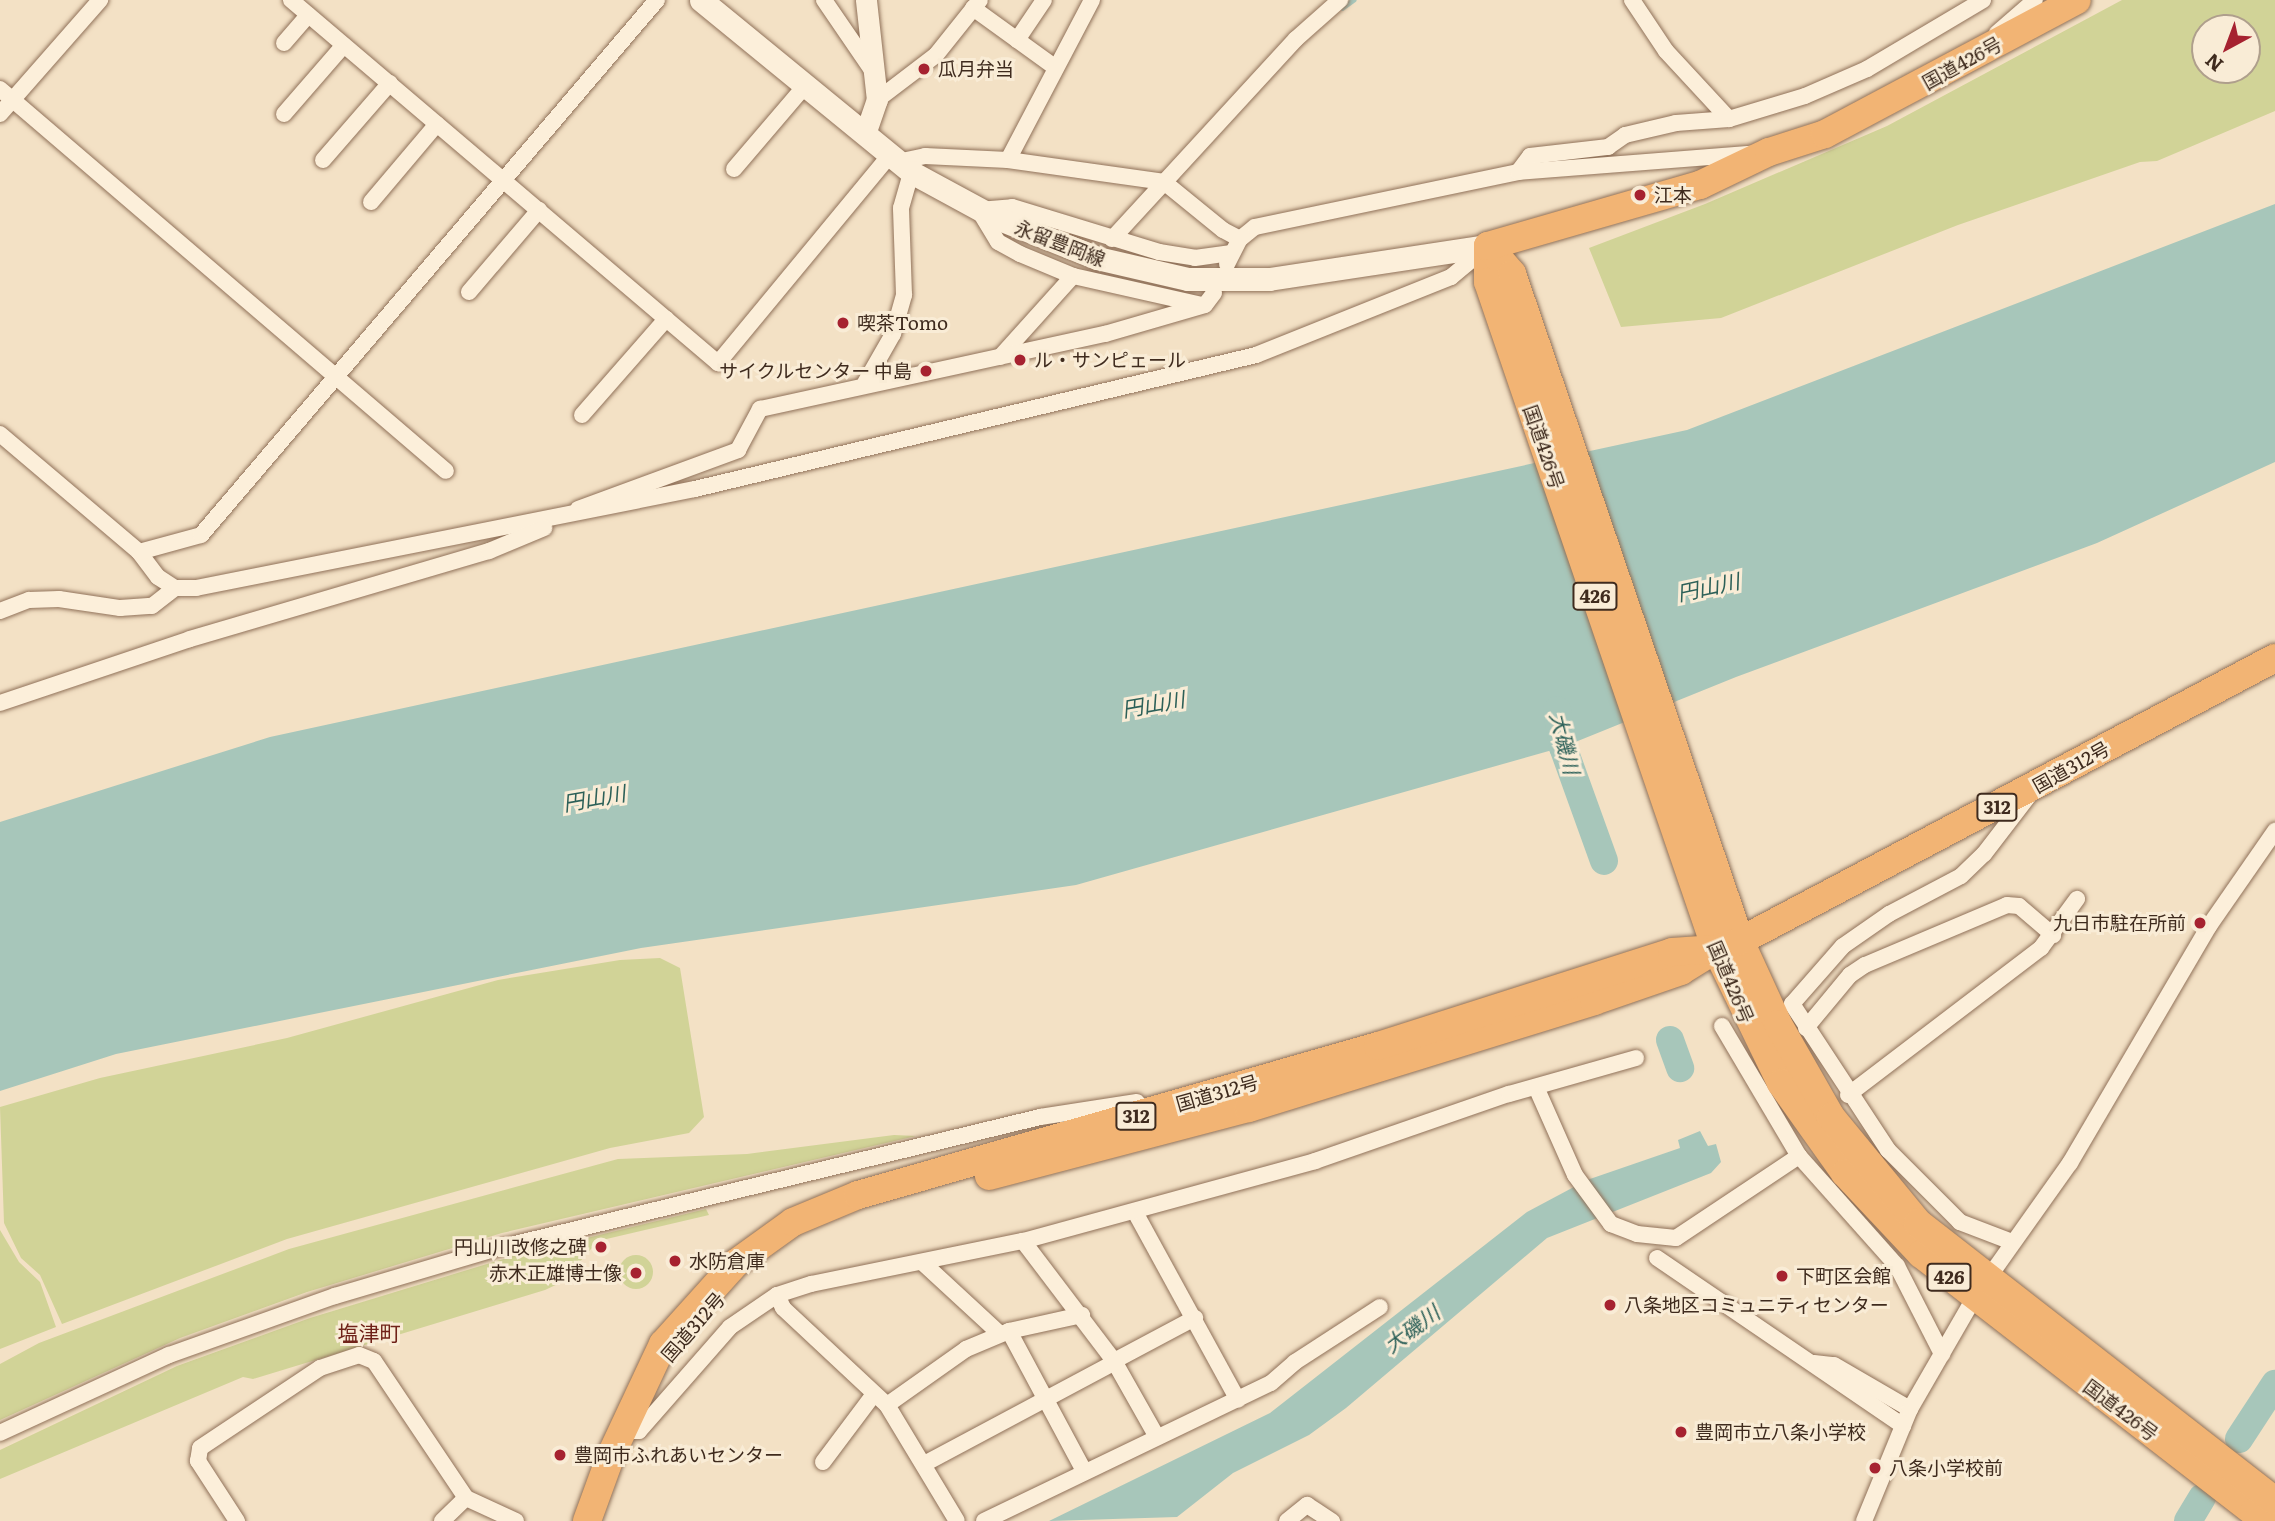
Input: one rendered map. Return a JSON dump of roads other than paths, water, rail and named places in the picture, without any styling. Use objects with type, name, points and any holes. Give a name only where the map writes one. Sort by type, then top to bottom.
[{"type":"highway","name":"国道426号","points":[[2077,0],[1825,134],[1769,152],[1700,185],[1488,246],[1713,903],[1762,1023],[1781,1083],[1845,1173],[1921,1254],[1980,1289],[2275,1501]]},
{"type":"highway","name":"国道312号","points":[[587,1521],[622,1431],[663,1344],[689,1311],[736,1263],[793,1222],[871,1191],[1353,1053],[1672,952],[1728,945],[2037,786],[2275,658]]},
{"type":"highway","name":"国道426号","points":[[1980,1289],[2254,1512],[2275,1518]]},
{"type":"main road","name":"永留豊岡線","points":[[701,0],[899,163],[979,210],[1097,258],[1188,279],[1307,276],[1488,246]]},
{"type":"street","points":[[0,114],[6,95],[100,0]]},
{"type":"street","points":[[291,0],[718,363],[899,163],[925,156],[1008,160],[1164,182],[1223,230],[1233,252]]},
{"type":"street","points":[[139,552],[201,535],[657,0]]},
{"type":"street","points":[[824,0],[876,77]]},
{"type":"street","points":[[865,134],[877,100],[866,0]]},
{"type":"street","points":[[1017,40],[1044,0]]},
{"type":"street","points":[[1008,160],[1092,0]]},
{"type":"street","points":[[1632,0],[1666,51],[1729,119]]},
{"type":"street","points":[[1518,172],[1530,156],[1608,147],[1625,135],[1676,123],[1729,119],[1805,96],[1867,69],[1983,0]]},
{"type":"street","points":[[1994,46],[1998,30],[2035,0]]},
{"type":"street","points":[[1112,239],[1330,3]]},
{"type":"street","points":[[877,100],[936,55],[976,4],[1017,40],[1056,68]]},
{"type":"street","points":[[284,43],[308,15]]},
{"type":"street","points":[[284,114],[344,45]]},
{"type":"street","points":[[323,160],[390,83]]},
{"type":"street","points":[[734,169],[805,86]]},
{"type":"street","points":[[6,95],[446,471]]},
{"type":"street","points":[[371,202],[437,124]]},
{"type":"street","points":[[0,703],[190,639],[489,551],[572,516],[581,505],[738,450],[760,409],[865,383],[1000,358],[1210,299],[1073,276],[998,242],[979,210],[1012,207],[1112,239],[1195,258],[1233,252],[1255,227],[1402,200],[1518,172],[1769,152]]},
{"type":"street","points":[[865,383],[892,334],[904,295],[899,163]]},
{"type":"street","points":[[469,292],[539,209]]},
{"type":"street","points":[[0,434],[139,552],[158,577],[175,588],[196,589],[572,516],[967,427],[1256,355],[1451,277],[1488,246]]},
{"type":"street","points":[[1000,358],[1073,276]]},
{"type":"street","points":[[582,415],[666,318]]},
{"type":"street","points":[[0,611],[29,600],[59,599],[120,608],[152,606],[175,588]]},
{"type":"street","points":[[1762,1023],[1843,946],[1889,914],[1961,876],[1984,854],[2037,786]]},
{"type":"street","points":[[1864,1521],[1910,1409],[1980,1289],[2070,1163],[2209,926],[2275,831]]},
{"type":"street","points":[[1849,1095],[2053,935],[2077,900]]},
{"type":"street","points":[[1806,1028],[1850,975],[1865,965],[2007,905],[2020,906],[2053,935]]},
{"type":"street","points":[[1762,1023],[1799,1156],[1897,1266],[1942,1354]]},
{"type":"street","points":[[1722,1026],[1762,1023],[1806,1028]]},
{"type":"street","points":[[1806,1028],[1888,1150],[1936,1202],[1960,1222],[2012,1242]]},
{"type":"street","points":[[622,1431],[639,1431],[730,1327],[777,1295],[811,1284],[1023,1241],[1135,1212],[1315,1161],[1536,1087],[1636,1058]]},
{"type":"street","points":[[1536,1087],[1575,1175],[1611,1224],[1637,1234],[1676,1238],[1799,1156]]},
{"type":"street","points":[[0,1433],[169,1355],[335,1296],[466,1257],[1018,1122],[1137,1102]]},
{"type":"street","points":[[1135,1212],[1238,1400]]},
{"type":"street","points":[[1023,1241],[1115,1361],[1157,1437]]},
{"type":"street","points":[[1657,1258],[1903,1426]]},
{"type":"street","points":[[922,1262],[1004,1333],[1046,1399],[1084,1471]]},
{"type":"street","points":[[777,1295],[783,1308],[881,1399],[926,1463],[957,1521]]},
{"type":"street","points":[[984,1521],[1271,1383],[1295,1362],[1380,1307]]},
{"type":"street","points":[[823,1462],[881,1399],[966,1349],[1004,1333],[1082,1315]]},
{"type":"street","points":[[926,1463],[1195,1318]]},
{"type":"street","points":[[237,1521],[196,1454],[320,1368],[359,1355],[374,1361],[466,1498],[516,1521]]},
{"type":"street","points":[[1813,1364],[1834,1364],[1910,1409]]},
{"type":"street","points":[[442,1521],[466,1498]]},
{"type":"street","points":[[1287,1521],[1307,1505],[1332,1521]]},
{"type":"water","name":"円山川","points":[[2275,204],[2275,462],[2097,543],[1736,677],[1563,747],[1076,885],[641,948],[116,1054],[0,1091],[0,822],[270,737],[1687,430]]},
{"type":"water","points":[[1700,1131],[1708,1146],[1716,1144],[1721,1162],[1711,1173],[1547,1238],[1346,1408],[1309,1435],[1233,1473],[1177,1517],[1049,1521],[1270,1413],[1527,1212],[1587,1180],[1680,1148],[1678,1140]]},
{"type":"waterway","points":[[1342,8],[1353,0]]},
{"type":"waterway","name":"大磯川","points":[[1557,710],[1563,747],[1604,861]]},
{"type":"waterway","name":"大磯川","points":[[1670,1040],[1680,1068]]},
{"type":"waterway","points":[[2239,1439],[2275,1384]]},
{"type":"waterway","points":[[2188,1521],[2202,1498]]},
{"type":"place","name":"瓜月弁当","points":[[924,69]]},
{"type":"place","name":"江本","points":[[1640,195]]},
{"type":"place","name":"喫茶Tomo","points":[[843,323]]},
{"type":"place","name":"ル・サンピェール","points":[[1020,360]]},
{"type":"place","name":"サイクルセンター 中島","points":[[926,371]]},
{"type":"place","name":"九日市駐在所前","points":[[2200,923]]},
{"type":"place","name":"円山川改修之碑","points":[[601,1247]]},
{"type":"place","name":"水防倉庫","points":[[675,1261]]},
{"type":"place","name":"赤木正雄博士像","points":[[636,1273]]},
{"type":"place","name":"下町区会館","points":[[1782,1276]]},
{"type":"place","name":"八条地区コミュニティセンター","points":[[1610,1305]]},
{"type":"place","name":"豊岡市立八条小学校","points":[[1681,1432]]},
{"type":"place","name":"豊岡市ふれあいセンター","points":[[560,1455]]},
{"type":"place","name":"八条小学校前","points":[[1875,1468]]},
{"type":"district","name":"塩津町","points":[[369,1332]]}]
